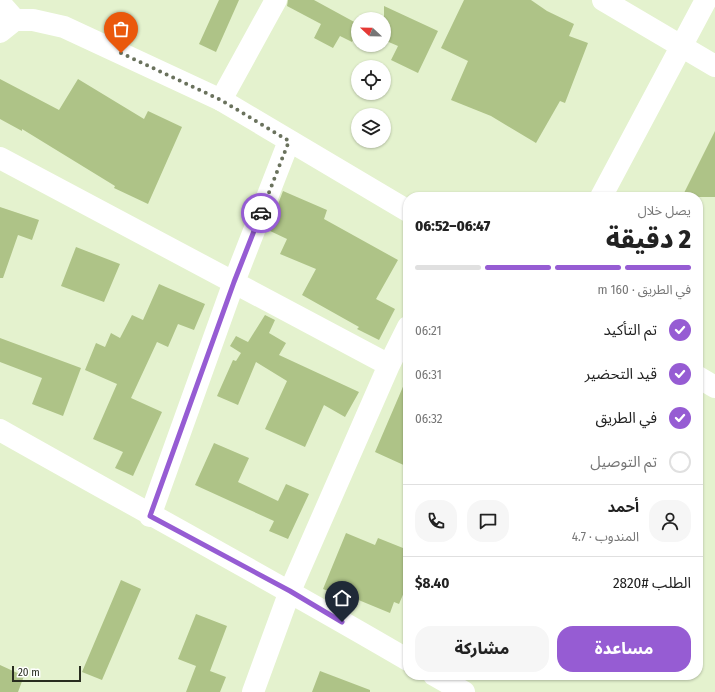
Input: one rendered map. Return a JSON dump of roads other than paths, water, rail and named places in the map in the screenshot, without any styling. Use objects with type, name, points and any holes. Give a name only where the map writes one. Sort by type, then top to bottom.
[{"type":"street","points":[[221,100],[276,0]]},
{"type":"street","points":[[603,0],[715,66]]},
{"type":"street","points":[[604,192],[683,46],[706,0]]},
{"type":"street","points":[[0,3],[7,26],[33,20],[64,27],[221,100],[403,208]]},
{"type":"street","points":[[150,516],[234,282],[289,141]]},
{"type":"street","points":[[0,158],[389,365]]},
{"type":"street","points":[[253,692],[290,591],[389,365],[403,337]]},
{"type":"street","points":[[703,380],[715,387]]},
{"type":"street","points":[[0,430],[150,516],[290,591],[403,657]]},
{"type":"street","points":[[443,680],[464,692]]}]
